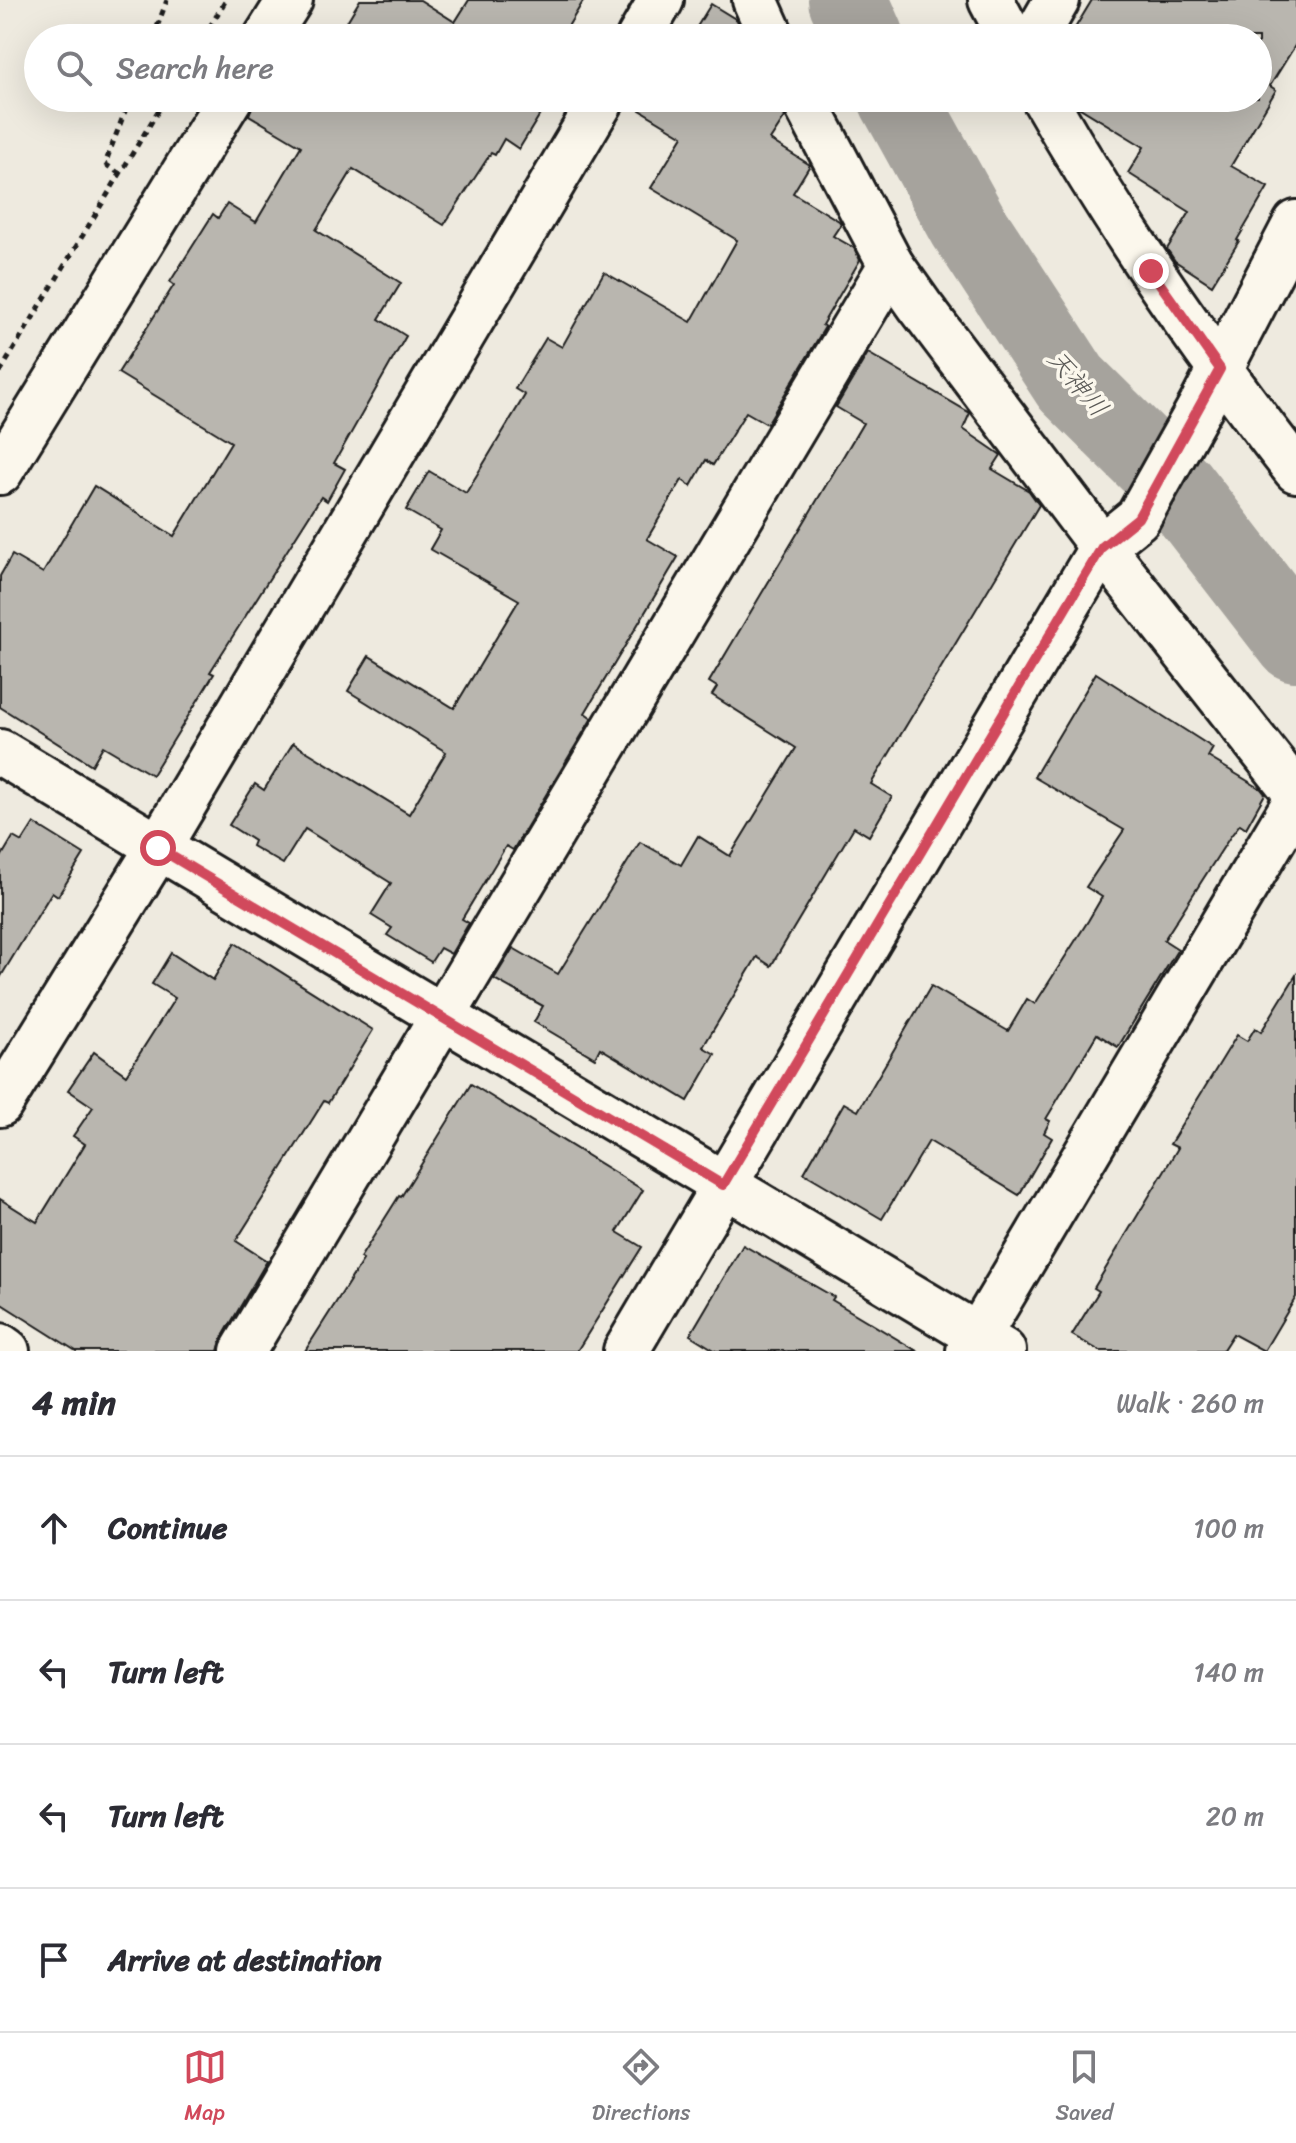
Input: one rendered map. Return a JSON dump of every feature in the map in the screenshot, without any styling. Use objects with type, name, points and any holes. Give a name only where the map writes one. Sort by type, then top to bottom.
[{"type":"street","points":[[275,24],[290,0]]},
{"type":"street","points":[[647,24],[661,0]]},
{"type":"street","points":[[755,0],[766,24]]},
{"type":"street","points":[[991,0],[1004,24]]},
{"type":"street","points":[[1043,24],[1057,0]]},
{"type":"street","points":[[0,472],[221,112]]},
{"type":"street","points":[[0,1104],[158,848],[595,112]]},
{"type":"street","points":[[810,112],[891,265],[1102,547],[1296,793]]},
{"type":"street","points":[[1053,112],[1151,271],[1212,385],[1296,470]]},
{"type":"street","points":[[626,1351],[1102,547],[1138,518],[1212,385],[1296,223]]},
{"type":"street","points":[[243,1351],[891,265]]},
{"type":"street","points":[[0,752],[723,1185],[984,1346],[1296,801]]},
{"type":"street","points":[[0,1346],[7,1351]]},
{"type":"path","points":[[158,24],[167,0]]},
{"type":"path","points":[[211,24],[226,0]]},
{"type":"path","points":[[120,174],[105,164],[125,112]]},
{"type":"path","points":[[0,372],[158,112]]},
{"type":"building","points":[[360,0],[420,0],[455,22],[469,0],[584,0],[569,24],[345,24]]},
{"type":"building","points":[[1092,0],[1296,0],[1296,44],[1272,83],[1272,24],[1077,24]]},
{"type":"building","points":[[711,4],[739,24],[699,24]]},
{"type":"building","points":[[250,112],[541,112],[519,149],[504,139],[495,155],[491,153],[444,225],[353,169],[316,230],[401,283],[379,319],[406,336],[334,463],[345,469],[327,501],[321,497],[210,672],[214,674],[152,775],[103,746],[92,765],[0,707],[0,576],[12,555],[43,573],[94,486],[174,536],[231,442],[118,373],[174,285],[170,282],[213,214],[218,218],[227,204],[256,222],[301,146],[249,115]]},
{"type":"building","points":[[643,112],[782,112],[785,117],[770,140],[810,165],[793,193],[839,221],[841,224],[833,236],[854,248],[860,260],[822,325],[825,327],[767,424],[746,412],[713,465],[706,460],[691,486],[682,480],[647,539],[678,557],[585,713],[592,718],[513,850],[506,846],[462,919],[469,923],[451,954],[440,948],[431,962],[387,935],[392,928],[371,915],[391,883],[305,829],[283,864],[252,846],[254,841],[229,825],[255,784],[264,790],[293,743],[409,814],[446,752],[348,691],[369,656],[454,708],[519,600],[430,549],[441,530],[406,510],[429,471],[466,493],[525,395],[515,389],[546,338],[562,347],[604,272],[691,322],[737,240],[651,188],[683,136]]},
{"type":"building","points":[[1087,112],[1263,112],[1231,166],[1268,187],[1212,285],[1175,261],[1167,249],[1190,212],[1128,173],[1144,147]]},
{"type":"building","points":[[868,353],[970,413],[963,429],[1001,455],[992,469],[1029,491],[1039,505],[871,784],[892,797],[869,836],[854,827],[771,966],[757,957],[703,1047],[715,1054],[688,1101],[600,1048],[595,1058],[534,1022],[543,1006],[494,979],[513,948],[558,974],[640,842],[681,865],[698,836],[730,856],[796,748],[712,695],[717,687],[709,682],[863,423],[836,407]]},
{"type":"building","points":[[1096,673],[1213,748],[1208,757],[1265,794],[1246,828],[1240,824],[1230,837],[1164,940],[1178,949],[1118,1047],[1097,1034],[1046,1119],[1050,1121],[1044,1133],[1052,1138],[1019,1195],[929,1141],[882,1219],[804,1173],[844,1103],[858,1111],[931,986],[1008,1031],[1027,999],[1035,1004],[1088,921],[1102,897],[1086,887],[1124,830],[1034,777]]},
{"type":"building","points":[[34,823],[84,854],[58,896],[52,892],[0,978],[0,859],[13,837],[22,842]]},
{"type":"building","points":[[235,943],[373,1030],[328,1103],[324,1101],[236,1241],[267,1261],[222,1338],[218,1351],[76,1351],[0,1303],[0,1199],[37,1222],[85,1144],[73,1136],[93,1107],[68,1090],[94,1052],[126,1075],[175,998],[152,984],[171,953],[213,980]]},
{"type":"building","points":[[1296,975],[1296,1297],[1264,1351],[1233,1334],[1222,1351],[1100,1351],[1072,1335],[1099,1291],[1094,1288],[1178,1148],[1170,1144],[1237,1035],[1247,1041],[1255,1028],[1261,1032]]},
{"type":"building","points":[[471,1084],[643,1190],[617,1232],[642,1247],[577,1351],[305,1351],[363,1260],[360,1258]]},
{"type":"building","points":[[743,1245],[834,1297],[832,1300],[917,1351],[716,1351],[690,1335]]},
{"type":"waterway","name":"天神川","points":[[848,0],[859,24]]},
{"type":"waterway","name":"天神川","points":[[906,112],[968,225],[1071,383],[1177,488],[1296,642]]},
{"type":"route","points":[[158,848],[723,1185],[1102,547],[1138,518],[1220,369],[1151,271]]}]
